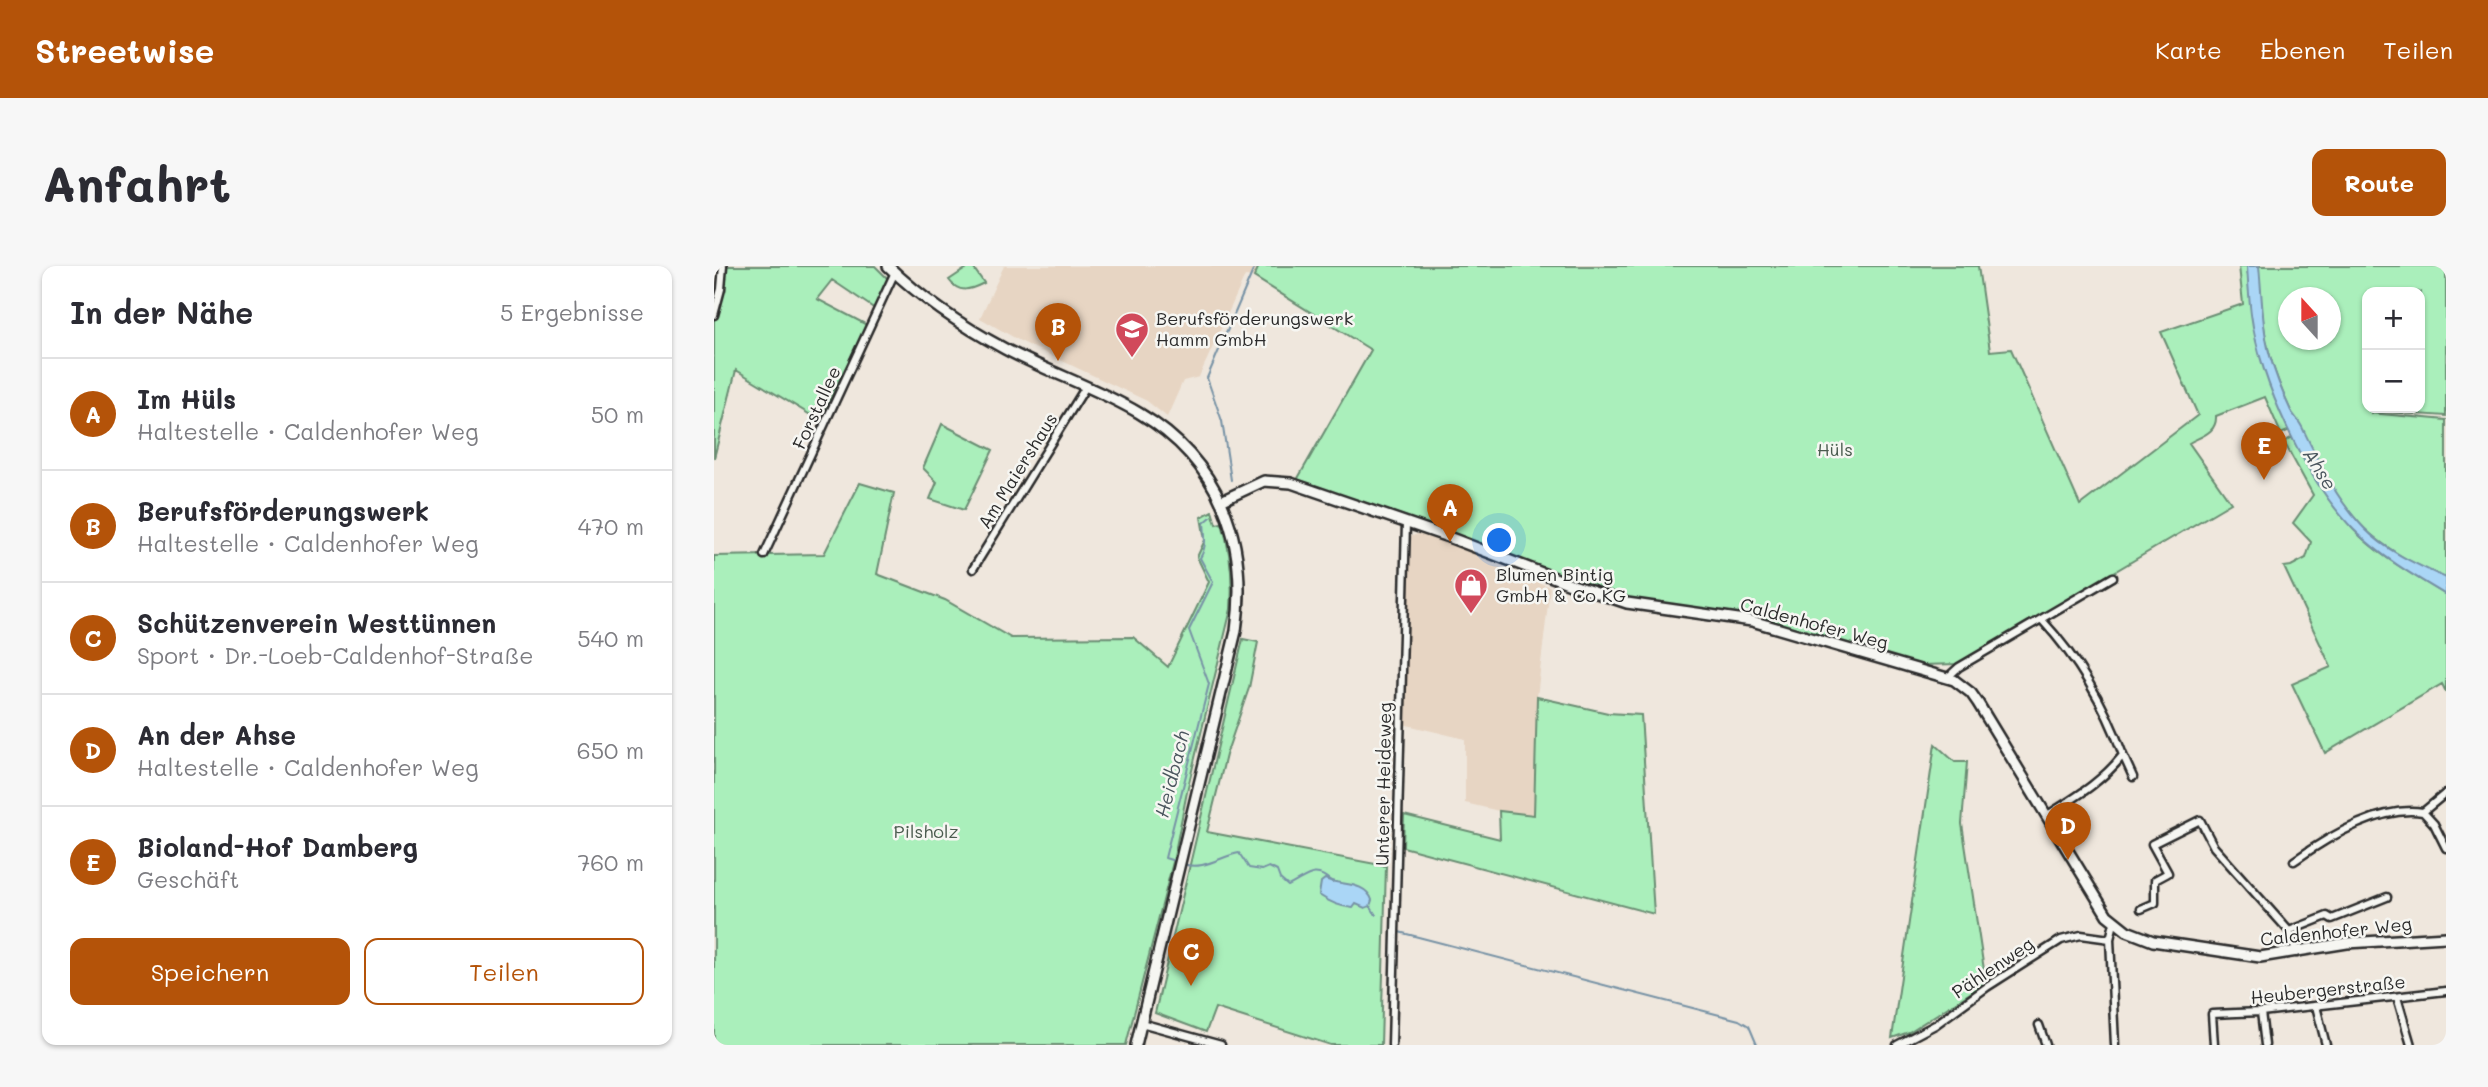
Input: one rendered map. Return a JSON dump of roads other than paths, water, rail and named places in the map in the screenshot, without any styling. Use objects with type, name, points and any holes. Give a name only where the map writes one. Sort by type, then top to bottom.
[{"type":"main road","points":[[892,269],[934,304],[1004,349],[1136,412],[1166,432],[1196,463],[1220,501],[1236,544],[1240,577],[1236,631],[1136,1045]]},
{"type":"main road","name":"Caldenhofer Weg","points":[[1220,501],[1264,481],[1283,481],[1451,538],[1627,603],[1752,621],[1948,677],[1963,685],[1970,693],[2101,906],[2114,923],[2140,938],[2185,948],[2260,957],[2347,943],[2446,937]]},
{"type":"street","points":[[714,315],[721,289],[723,266]]},
{"type":"street","name":"Forstallee","points":[[764,555],[892,269]]},
{"type":"street","name":"Am Maiershaus","points":[[973,569],[1085,388]]},
{"type":"street","name":"Unterer Heideweg","points":[[1392,1045],[1406,523]]},
{"type":"street","points":[[1948,677],[1959,667],[2113,577]]},
{"type":"street","points":[[2042,620],[2064,644],[2088,680],[2133,777]]},
{"type":"street","points":[[2046,816],[2090,787],[2123,755]]},
{"type":"street","points":[[2423,812],[2446,793]]},
{"type":"street","points":[[2294,861],[2344,831],[2386,813],[2410,810],[2423,812],[2434,824],[2446,848]]},
{"type":"street","points":[[2141,909],[2155,903],[2155,880],[2168,873],[2152,844],[2200,820],[2214,847],[2289,931],[2297,953]]},
{"type":"street","points":[[2289,931],[2327,916],[2332,919],[2388,897]]},
{"type":"street","points":[[2114,923],[2110,939],[2115,1045]]},
{"type":"street","name":"Pählenweg","points":[[1897,1045],[1935,1025],[1987,987],[2061,940],[2081,935],[2110,939]]},
{"type":"street","name":"Heubergerstraße","points":[[2214,1045],[2212,1014],[2260,1012],[2446,991]]},
{"type":"street","points":[[2397,997],[2411,1045]]},
{"type":"street","points":[[2316,1006],[2326,1045]]},
{"type":"street","points":[[2260,1012],[2265,1045]]},
{"type":"street","points":[[1141,1023],[1221,1045]]},
{"type":"street","points":[[2039,1025],[2046,1045]]},
{"type":"water","name":"Ahse","points":[[2247,266],[2259,266],[2265,334],[2279,384],[2337,493],[2354,517],[2382,544],[2446,578],[2446,595],[2398,565],[2364,539],[2336,509],[2319,485],[2288,429],[2264,370],[2251,314]]},
{"type":"water","points":[[1325,879],[1364,890],[1372,900],[1370,906],[1365,908],[1356,904],[1353,908],[1323,898],[1319,895],[1321,882]]},
{"type":"waterway","name":"Heidbach","points":[[1231,480],[1222,421],[1207,378],[1255,266]]},
{"type":"waterway","name":"Heidbach","points":[[1178,862],[1165,858],[1209,684],[1189,630],[1213,582],[1200,558],[1205,546],[1204,523],[1211,517]]},
{"type":"waterway","name":"Heidbach","points":[[1183,864],[1198,866],[1239,853],[1249,868],[1262,870],[1269,867],[1277,871],[1280,879],[1288,886],[1315,873],[1332,882]]},
{"type":"waterway","name":"Heidbach","points":[[1370,906],[1376,915]]},
{"type":"waterway","name":"Heidbach","points":[[1399,932],[1739,1020],[1749,1026],[1757,1045]]},
{"type":"place","name":"Berufsförderungswerk Hamm GmbH","points":[[1132,359]]},
{"type":"place","name":"Berufsförderungswerk","points":[[1058,361]]},
{"type":"place","name":"Bioland-Hof Damberg","points":[[2264,480]]},
{"type":"place","name":"Im Hüls","points":[[1450,542]]},
{"type":"place","name":"Blumen Bintig GmbH & Co KG","points":[[1471,615]]},
{"type":"place","name":"An der Ahse","points":[[2068,860]]},
{"type":"place","name":"Schützenverein Westtünnen","points":[[1191,986]]},
{"type":"park label","name":"Hüls","points":[[1835,450]]},
{"type":"park label","name":"Pilsholz","points":[[926,832]]}]
